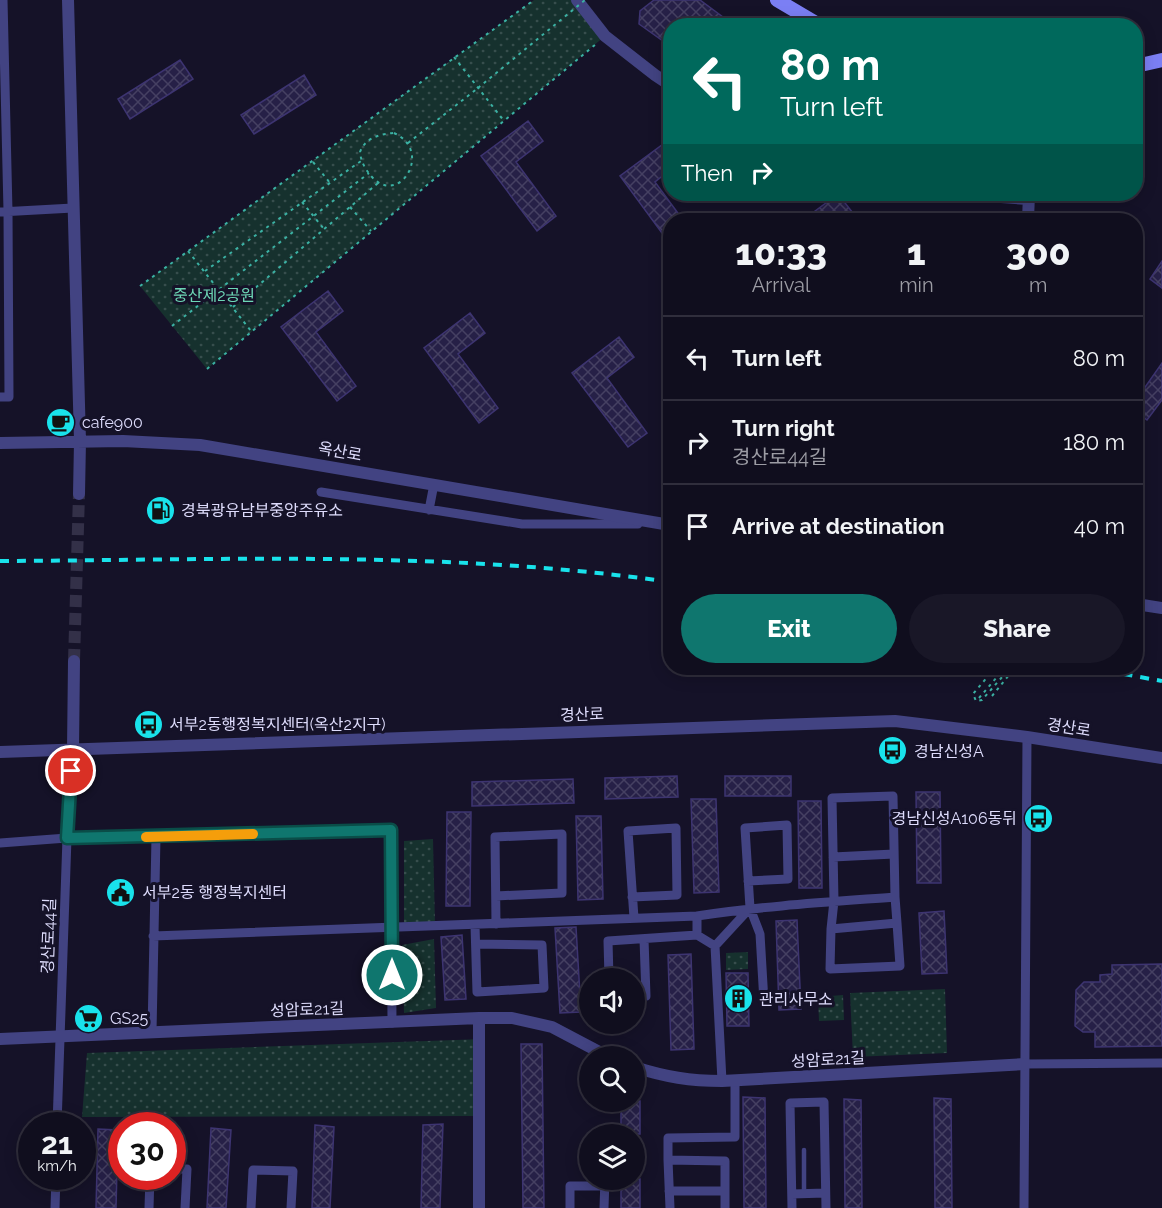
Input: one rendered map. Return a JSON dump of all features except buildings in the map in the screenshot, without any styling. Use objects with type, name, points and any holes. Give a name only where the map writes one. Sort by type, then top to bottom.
[{"type":"main road","points":[[777,0],[807,18]]},
{"type":"main road","points":[[1143,64],[1162,60]]},
{"type":"street","points":[[0,397],[9,397],[4,340],[3,0]]},
{"type":"street","points":[[68,0],[80,441],[79,495]]},
{"type":"street","points":[[577,0],[605,36],[663,80]]},
{"type":"street","points":[[4,211],[73,208]]},
{"type":"street","name":"옥산로","points":[[0,443],[80,441],[200,445],[663,523]]},
{"type":"street","points":[[429,510],[434,484]]},
{"type":"street","points":[[321,492],[522,524],[663,524]]},
{"type":"street","points":[[1143,605],[1162,608]]},
{"type":"street","points":[[73,749],[74,661]]},
{"type":"street","name":"경산로","points":[[0,752],[895,721],[1027,737],[1162,758]]},
{"type":"street","points":[[1024,1208],[1027,737]]},
{"type":"street","name":"경산로44길","points":[[57,1112],[67,838],[73,749]]},
{"type":"street","points":[[893,796],[894,854],[900,966],[830,969],[834,901],[832,798],[893,796]]},
{"type":"street","points":[[748,881],[788,879],[787,825],[745,828],[748,881],[750,908],[760,934],[764,1002]]},
{"type":"street","points":[[632,897],[677,895],[676,828],[628,831],[632,897],[634,918]]},
{"type":"street","points":[[0,843],[67,838],[391,830],[392,1023]]},
{"type":"street","points":[[496,896],[562,893],[562,834],[495,837],[496,924]]},
{"type":"street","points":[[152,1032],[156,837]]},
{"type":"street","points":[[833,857],[894,854]]},
{"type":"street","points":[[153,936],[697,916],[750,908],[895,897]]},
{"type":"street","points":[[670,1208],[668,1138],[735,1137],[716,946],[750,908]]},
{"type":"street","points":[[697,916],[697,935]]},
{"type":"street","points":[[831,929],[897,923]]},
{"type":"street","points":[[475,925],[477,992],[544,988],[543,945],[476,944]]},
{"type":"street","points":[[609,968],[608,941],[697,935],[716,946]]},
{"type":"street","points":[[644,939],[645,996]]},
{"type":"street","points":[[478,1208],[479,1018]]},
{"type":"street","name":"성암로21길","points":[[0,1040],[512,1018],[552,1027],[588,1046]]},
{"type":"street","points":[[1025,1064],[1162,1063]]},
{"type":"street","name":"성암로21길","points":[[645,1070],[669,1078],[691,1081],[729,1081],[1025,1064]]},
{"type":"street","points":[[792,1208],[790,1103],[824,1102],[826,1208]]},
{"type":"street","points":[[668,1160],[725,1161],[725,1208]]},
{"type":"street","points":[[186,1169],[186,1188]]},
{"type":"street","points":[[251,1208],[253,1170],[292,1171],[291,1208]]},
{"type":"street","points":[[570,1208],[570,1186],[579,1185]]},
{"type":"street","points":[[55,1208],[56,1190]]},
{"type":"street","points":[[149,1208],[150,1190]]},
{"type":"street","points":[[185,1208],[186,1190]]},
{"type":"street","points":[[604,1208],[605,1190]]},
{"type":"street","points":[[669,1191],[724,1191]]},
{"type":"street","points":[[792,1194],[825,1193]]},
{"type":"lane","points":[[804,1150],[804,1194]]},
{"type":"path","points":[[140,286],[534,0]]},
{"type":"path","points":[[408,143],[585,0]]},
{"type":"path","points":[[207,369],[605,36]]},
{"type":"path","points":[[454,57],[504,121]]},
{"type":"path","points":[[394,133],[408,143],[413,161],[409,171],[394,185],[386,187],[378,183],[361,161],[362,147],[375,136],[394,133]]},
{"type":"path","points":[[312,161],[330,183]]},
{"type":"path","points":[[205,272],[361,161]]},
{"type":"path","points":[[172,326],[369,173]]},
{"type":"path","points":[[232,308],[378,183]]},
{"type":"path","points":[[302,202],[324,230]]},
{"type":"path","points":[[350,207],[371,231]]},
{"type":"path","points":[[188,251],[251,332]]},
{"type":"path","points":[[989,675],[973,694],[976,701],[982,700],[1004,675]]},
{"type":"path","points":[[979,698],[997,675]]},
{"type":"path","points":[[992,696],[1009,675]]},
{"type":"green space","name":"중산제2공원","points":[[534,0],[577,0],[605,36],[207,369],[140,286]]},
{"type":"green space","points":[[433,839],[435,925],[404,930],[404,841]]},
{"type":"green space","points":[[434,939],[436,1008],[404,1013],[402,945]]},
{"type":"green space","points":[[748,952],[748,969],[726,970],[726,953]]},
{"type":"green space","points":[[945,989],[947,1053],[853,1057],[850,993]]},
{"type":"green space","points":[[843,995],[844,1020],[819,1021],[818,997]]},
{"type":"green space","points":[[484,1039],[485,1116],[186,1117],[186,1112],[108,1112],[108,1117],[96,1117],[96,1112],[82,1112],[87,1053]]},
{"type":"tunnel","points":[[74,661],[79,494]]},
{"type":"railway","points":[[0,561],[252,559],[420,561],[503,565],[663,581]]},
{"type":"railway","points":[[1129,675],[1162,681]]},
{"type":"slow traffic","points":[[146,837],[253,834]]},
{"type":"place","name":"cafe900","points":[[61,422]]},
{"type":"place","name":"경북광유남부중앙주유소","points":[[160,510]]},
{"type":"place","name":"서부2동행정복지센터(옥산2지구)","points":[[148,724]]},
{"type":"place","name":"경남신성A","points":[[893,751]]},
{"type":"place","name":"경남신성A106동뒤","points":[[1038,818]]},
{"type":"place","name":"서부2동 행정복지센터","points":[[121,892]]},
{"type":"place","name":"관리사무소","points":[[738,999]]},
{"type":"place","name":"GS25","points":[[89,1018]]},
{"type":"route","points":[[71,771],[67,838],[391,830],[392,975]]}]
